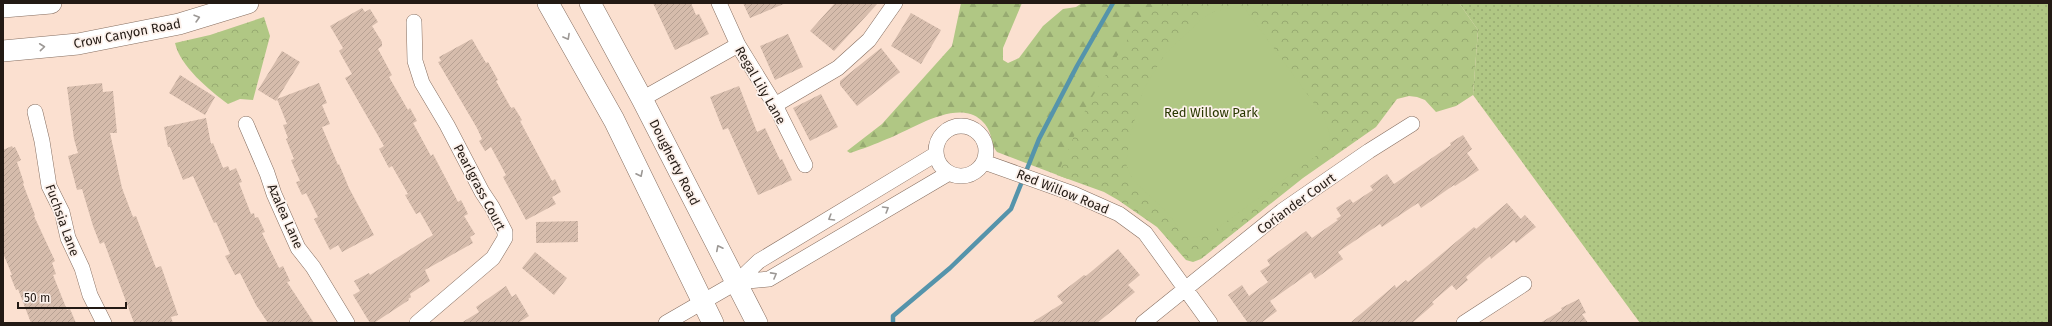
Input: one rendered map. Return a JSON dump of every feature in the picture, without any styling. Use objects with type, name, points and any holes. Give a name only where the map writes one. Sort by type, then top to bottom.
[{"type":"main road","points":[[3,7],[51,3]]},
{"type":"main road","name":"Crow Canyon Road","points":[[3,51],[86,42],[178,24],[248,3]]},
{"type":"main road","points":[[548,3],[614,120],[713,323]]},
{"type":"main road","name":"Dougherty Road","points":[[590,3],[642,100],[757,323]]},
{"type":"street","name":"Regal Lily Lane","points":[[718,3],[738,45],[775,105],[806,166]]},
{"type":"street","points":[[775,105],[838,68],[868,40],[895,3]]},
{"type":"street","name":"Pearlgrass Court","points":[[414,22],[415,61],[422,83],[447,125],[505,232],[505,238],[493,258],[418,323]]},
{"type":"street","points":[[642,100],[738,45]]},
{"type":"street","name":"Fuchsia Lane","points":[[34,112],[42,141],[49,186],[62,212],[68,238],[82,268],[90,295],[104,323]]},
{"type":"street","name":"Azalea Lane","points":[[246,124],[267,173],[274,194],[298,248],[313,267],[347,323]]},
{"type":"street","name":"Coriander Court","points":[[1143,323],[1282,211],[1369,151],[1412,124]]},
{"type":"street","points":[[956,126],[971,128],[982,137],[986,149],[984,162],[980,167],[968,175],[962,176],[949,173],[940,165],[936,154],[936,146],[943,133],[956,126]]},
{"type":"street","points":[[666,323],[736,282],[759,261],[936,154]]},
{"type":"street","name":"Red Willow Road","points":[[984,162],[1074,194],[1119,214],[1145,233],[1210,323]]},
{"type":"street","points":[[736,282],[769,278],[949,173]]},
{"type":"street","points":[[1464,323],[1524,284]]},
{"type":"green space","points":[[961,3],[1022,3],[1003,48],[1003,60],[1008,63],[1019,58],[1043,26],[1063,9],[1076,7],[1082,3],[1302,3],[1068,179],[997,152],[990,132],[985,124],[971,114],[960,112],[934,118],[874,145],[850,153],[847,151],[882,124],[952,46]]},
{"type":"green space","name":"Red Willow Park","points":[[1160,3],[1459,3],[1478,30],[1473,95],[1456,106],[1436,112],[1425,100],[1417,97],[1409,96],[1397,99],[1376,127],[1303,178],[1201,259],[1193,262],[1186,260],[1157,227],[1118,200],[1104,192],[1057,175],[1088,104],[1141,17]]},
{"type":"green space","points":[[1459,3],[2049,3],[2049,323],[1640,323],[1473,95],[1478,30]]},
{"type":"green space","points":[[1243,6],[1324,117],[1330,138],[1324,146],[1318,150],[1320,153],[1208,235],[1192,238],[1180,230],[1168,213],[1137,184],[1131,176],[1126,164],[1130,136],[1143,90],[1165,54],[1204,17],[1215,11]]},
{"type":"green space","points":[[264,17],[270,36],[253,100],[240,99],[228,104],[204,85],[189,69],[178,52],[175,43],[210,35]]},
{"type":"building","points":[[653,3],[691,3],[696,15],[699,14],[709,34],[675,50]]},
{"type":"building","points":[[743,3],[786,3],[750,18]]},
{"type":"building","points":[[835,3],[878,3],[834,51],[810,31]]},
{"type":"building","points":[[362,8],[365,12],[370,9],[378,22],[372,26],[382,42],[382,46],[378,49],[392,75],[389,77],[408,110],[410,108],[417,121],[413,123],[431,156],[433,154],[458,202],[461,200],[468,214],[464,216],[475,234],[470,237],[473,243],[425,270],[430,281],[410,294],[411,297],[408,299],[409,300],[374,323],[370,323],[353,295],[360,291],[354,281],[369,273],[370,275],[433,235],[420,212],[416,214],[405,195],[408,194],[392,166],[389,168],[379,149],[384,146],[345,78],[352,74],[339,51],[343,48],[330,26]]},
{"type":"building","points":[[911,13],[941,30],[921,64],[891,46]]},
{"type":"building","points":[[788,34],[803,67],[775,80],[760,46]]},
{"type":"building","points":[[472,39],[486,63],[488,62],[498,80],[496,81],[511,108],[514,107],[522,120],[520,121],[552,181],[555,179],[561,192],[552,197],[556,204],[526,220],[503,177],[506,175],[491,147],[485,151],[479,141],[482,139],[477,128],[438,62],[441,61],[439,57]]},
{"type":"building","points":[[881,48],[900,72],[857,106],[840,85],[840,81]]},
{"type":"building","points":[[282,51],[300,62],[276,101],[258,90]]},
{"type":"building","points":[[180,75],[215,97],[205,115],[169,93]]},
{"type":"building","points":[[102,83],[103,92],[113,91],[117,133],[110,133],[122,188],[133,217],[136,216],[156,268],[161,266],[178,315],[171,317],[173,323],[134,323],[104,242],[100,244],[93,226],[82,189],[77,190],[68,156],[78,153],[74,139],[67,87]]},
{"type":"building","points":[[319,83],[327,103],[322,105],[330,124],[322,127],[349,188],[374,235],[342,252],[338,245],[330,250],[314,219],[318,217],[306,193],[302,195],[296,182],[300,181],[291,160],[294,159],[286,139],[288,138],[283,125],[287,124],[277,99]]},
{"type":"building","points":[[739,86],[757,132],[765,128],[780,160],[782,159],[792,180],[758,195],[728,128],[723,130],[710,97]]},
{"type":"building","points":[[821,94],[838,127],[810,141],[793,108]]},
{"type":"building","points":[[206,118],[211,144],[213,143],[223,168],[228,166],[230,171],[236,168],[242,182],[239,183],[251,214],[254,213],[255,218],[258,217],[265,232],[262,233],[279,268],[283,266],[290,281],[287,282],[314,323],[268,323],[256,305],[240,273],[235,275],[225,256],[230,254],[193,176],[183,180],[170,147],[168,147],[164,127]]},
{"type":"building","points":[[1463,135],[1472,149],[1467,153],[1479,170],[1421,208],[1418,203],[1382,227],[1380,224],[1338,252],[1343,259],[1315,279],[1311,272],[1270,301],[1277,311],[1261,323],[1248,323],[1228,295],[1242,285],[1249,296],[1268,282],[1260,271],[1270,265],[1267,260],[1306,231],[1312,238],[1338,220],[1336,219],[1341,216],[1336,208],[1350,199],[1353,203],[1373,190],[1370,186],[1387,174],[1394,184],[1451,145],[1450,143]]},
{"type":"building","points":[[12,146],[13,148],[15,147],[21,160],[17,162],[24,183],[23,184],[35,215],[34,216],[55,261],[52,263],[56,274],[53,275],[67,310],[70,309],[76,323],[31,323],[18,289],[16,290],[10,275],[12,275],[3,253],[3,150]]},
{"type":"building","points":[[1507,203],[1521,219],[1525,215],[1536,227],[1516,243],[1514,240],[1491,259],[1490,256],[1466,277],[1468,280],[1456,290],[1452,285],[1432,302],[1434,304],[1412,323],[1350,323],[1395,285],[1396,288],[1406,280],[1408,282],[1474,227],[1476,229]]},
{"type":"building","points":[[578,221],[578,242],[536,243],[536,222]]},
{"type":"building","points":[[1118,249],[1140,275],[1128,285],[1135,292],[1097,323],[1031,323],[1063,303],[1057,296],[1084,275],[1086,276]]},
{"type":"building","points":[[535,252],[567,278],[554,295],[522,268]]},
{"type":"building","points":[[506,286],[512,297],[516,294],[529,316],[518,323],[461,323],[479,312],[476,307]]},
{"type":"building","points":[[1579,299],[1586,313],[1582,314],[1588,323],[1540,323],[1562,310],[1561,308]]},
{"type":"waterway","points":[[893,323],[893,316],[950,268],[1011,209],[1039,139],[1077,66],[1113,3]]}]
